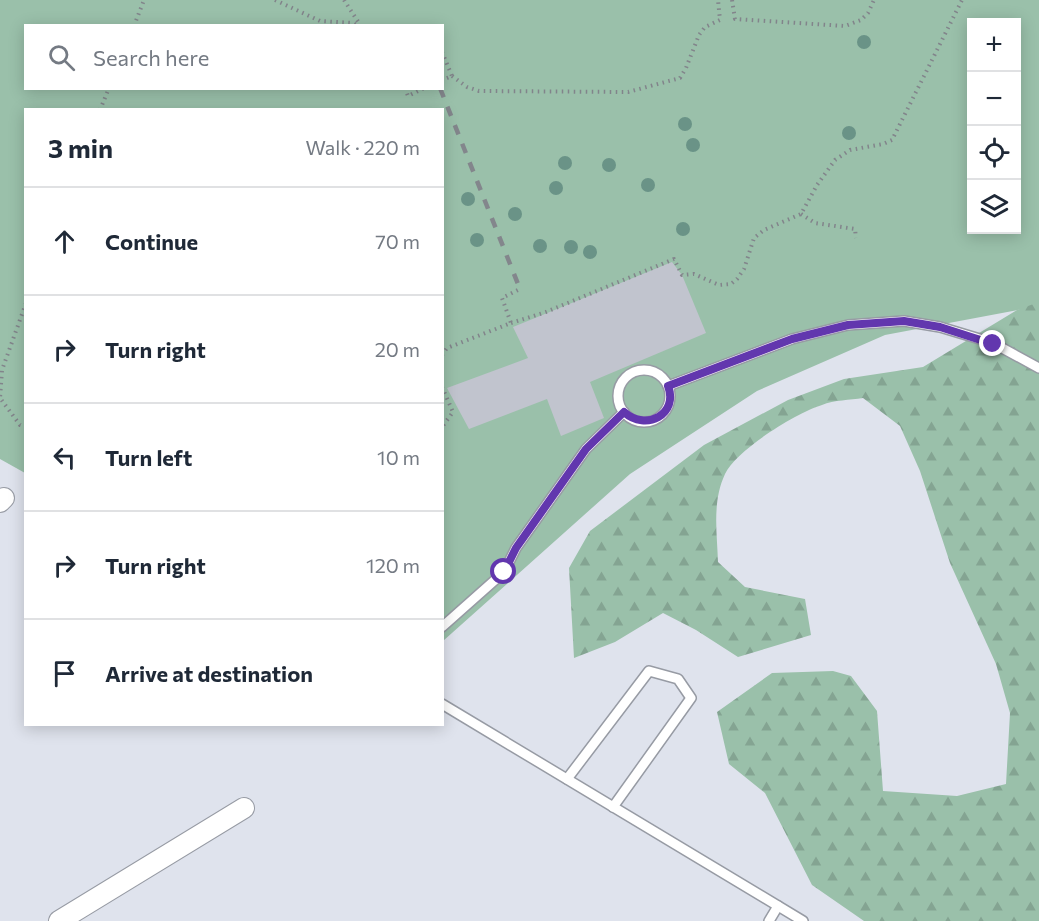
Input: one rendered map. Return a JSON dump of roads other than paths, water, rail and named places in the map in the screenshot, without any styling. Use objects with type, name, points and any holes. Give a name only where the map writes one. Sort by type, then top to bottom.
[{"type":"street","points":[[59,921],[244,808]]},
{"type":"lane","points":[[668,386],[792,339],[848,325],[904,321],[940,327],[993,344],[1039,368]]},
{"type":"lane","points":[[645,370],[653,372],[660,376],[668,386],[670,398],[668,407],[656,419],[639,422],[624,412],[620,405],[619,389],[629,375],[645,370]]},
{"type":"lane","points":[[444,625],[504,572],[516,548],[586,449],[624,412]]},
{"type":"lane","points":[[567,779],[649,671],[678,679],[691,698],[613,807]]},
{"type":"lane","points":[[444,705],[803,921]]},
{"type":"lane","points":[[769,921],[778,906]]},
{"type":"railway","points":[[441,90],[520,289]]}]
